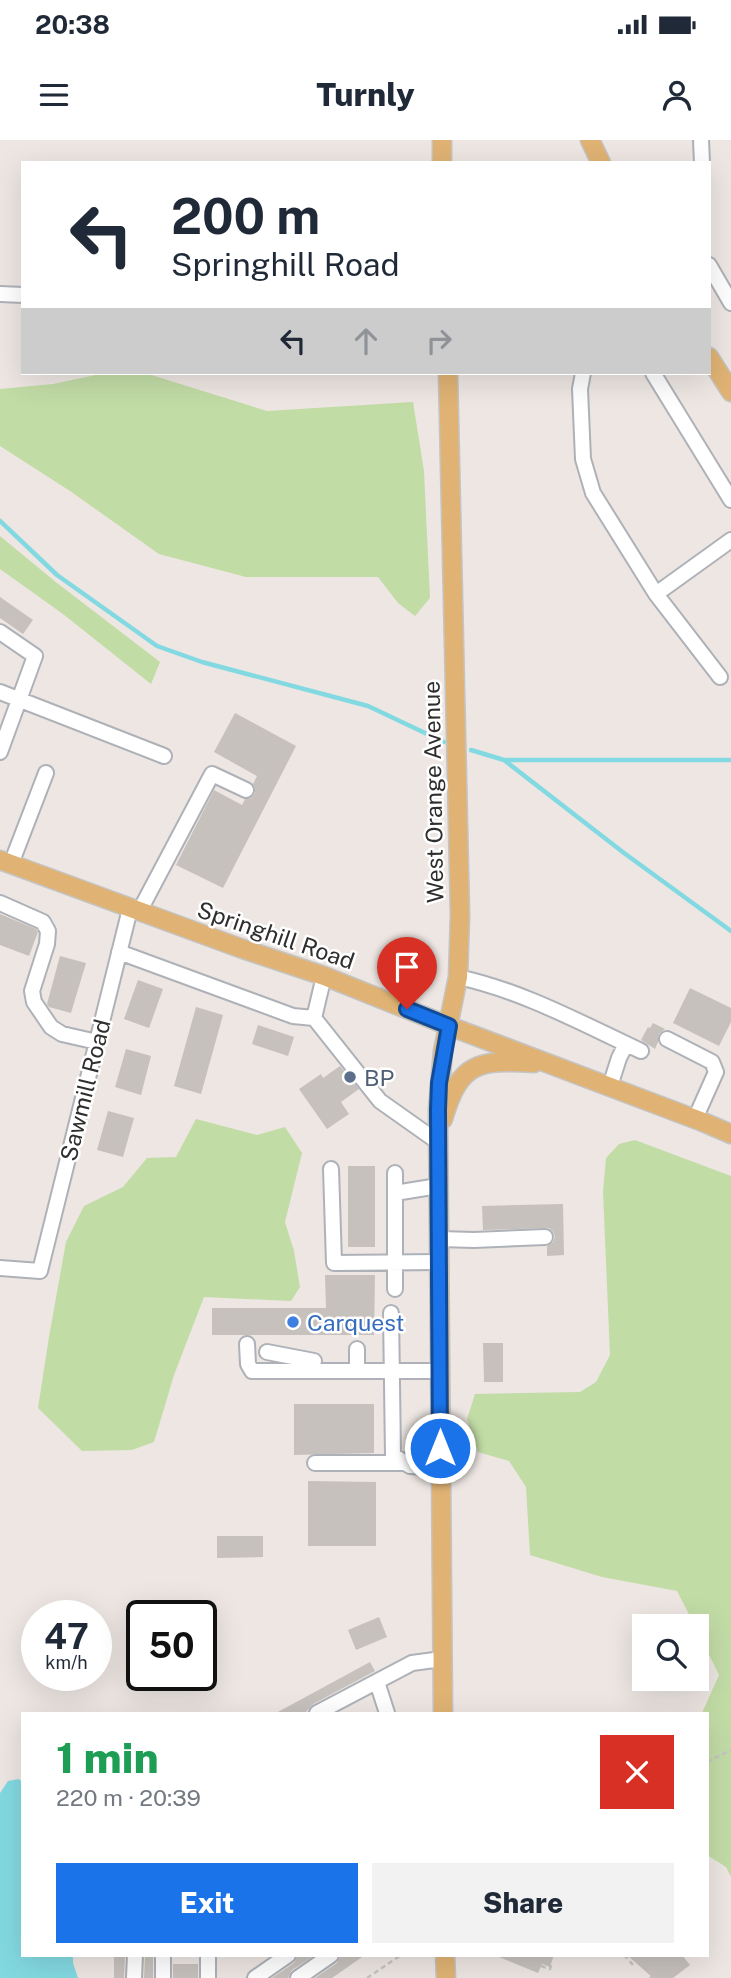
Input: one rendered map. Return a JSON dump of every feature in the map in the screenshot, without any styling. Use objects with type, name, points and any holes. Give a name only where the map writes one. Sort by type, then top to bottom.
[{"type":"main road","points":[[442,140],[443,161]]},
{"type":"main road","points":[[590,140],[600,161]]},
{"type":"main road","points":[[711,360],[731,392]]},
{"type":"main road","name":"West Orange Avenue","points":[[443,1712],[439,1083],[458,977],[460,915],[447,375]]},
{"type":"main road","name":"Springhill Road","points":[[6,862],[324,976],[731,1134]]},
{"type":"main road","points":[[438,1142],[452,1095],[464,1075],[474,1067],[500,1062],[548,1063]]},
{"type":"main road","points":[[445,1957],[446,1978]]},
{"type":"street","points":[[701,140],[702,161]]},
{"type":"street","points":[[711,268],[731,303]]},
{"type":"street","points":[[0,294],[21,295]]},
{"type":"street","points":[[583,375],[580,389],[583,459],[593,494],[656,594],[720,677]]},
{"type":"street","points":[[654,375],[731,500]]},
{"type":"street","points":[[656,594],[731,540]]},
{"type":"street","points":[[0,632],[35,656],[0,752]]},
{"type":"street","points":[[0,692],[164,756]]},
{"type":"street","points":[[6,862],[46,773]]},
{"type":"street","name":"Sawmill Road","points":[[0,1268],[40,1271],[120,952],[135,910],[212,774],[246,790]]},
{"type":"street","points":[[0,903],[43,922],[48,931],[47,944],[32,991],[34,1002],[51,1027],[62,1034],[97,1042]]},
{"type":"street","points":[[120,952],[293,1016],[314,1018],[380,1101],[438,1142]]},
{"type":"street","points":[[314,1018],[324,976]]},
{"type":"street","points":[[458,977],[526,997],[640,1051]]},
{"type":"street","points":[[667,1039],[712,1062],[716,1073],[695,1119]]},
{"type":"street","points":[[610,1086],[626,1044]]},
{"type":"street","points":[[716,1073],[731,1079]]},
{"type":"street","points":[[331,1169],[334,1262],[439,1262]]},
{"type":"street","points":[[395,1173],[395,1289]]},
{"type":"street","points":[[395,1193],[438,1186]]},
{"type":"street","points":[[439,1239],[545,1237]]},
{"type":"street","points":[[391,1313],[393,1455],[410,1466],[441,1468]]},
{"type":"street","points":[[314,1344],[314,1366]]},
{"type":"street","points":[[247,1345],[247,1364],[252,1371],[314,1366]]},
{"type":"street","points":[[357,1349],[357,1371]]},
{"type":"street","points":[[267,1352],[314,1366],[357,1371],[440,1371]]},
{"type":"street","points":[[315,1463],[405,1463]]},
{"type":"street","points":[[319,1712],[412,1663],[442,1659]]},
{"type":"street","points":[[377,1682],[387,1712]]},
{"type":"street","points":[[134,1978],[135,1957]]},
{"type":"street","points":[[163,1957],[163,1978]]},
{"type":"street","points":[[208,1957],[208,1978]]},
{"type":"street","points":[[256,1978],[285,1957]]},
{"type":"street","points":[[298,1978],[328,1957]]},
{"type":"path","points":[[709,1761],[731,1750]]},
{"type":"path","points":[[367,1978],[398,1957]]},
{"type":"path","points":[[626,1957],[633,1965]]},
{"type":"path","points":[[541,1966],[550,1969],[552,1962]]},
{"type":"path","points":[[650,1978],[654,1975]]},
{"type":"green space","points":[[96,375],[151,375],[267,411],[413,402],[424,471],[430,598],[415,616],[398,603],[378,577],[246,577],[159,554],[70,491],[0,446],[0,389],[53,384]]},
{"type":"green space","points":[[0,536],[160,662],[151,684],[63,614],[0,569]]},
{"type":"green space","points":[[196,1119],[257,1135],[285,1127],[302,1153],[285,1222],[294,1251],[300,1287],[291,1301],[204,1297],[174,1375],[154,1442],[132,1450],[82,1451],[38,1408],[66,1242],[84,1206],[123,1187],[147,1158],[176,1157]]},
{"type":"green space","points":[[635,1140],[731,1176],[731,1877],[726,1867],[709,1856],[709,1712],[702,1712],[719,1675],[709,1655],[709,1614],[689,1614],[677,1591],[602,1577],[530,1555],[526,1487],[509,1461],[478,1452],[467,1419],[475,1394],[580,1392],[596,1382],[610,1355],[603,1192],[606,1158],[619,1144]]},
{"type":"water","points":[[8,1781],[21,1781],[21,1957],[73,1957],[78,1978],[0,1978],[0,1793]]},
{"type":"building","points":[[0,597],[33,620],[23,634],[0,618]]},
{"type":"building","points":[[235,713],[296,746],[223,888],[176,865],[214,790],[242,805],[245,799],[251,798],[255,793],[253,784],[257,776],[214,752]]},
{"type":"building","points":[[0,914],[36,929],[38,932],[29,956],[0,945]]},
{"type":"building","points":[[60,956],[86,963],[71,1013],[49,1007],[47,1004]]},
{"type":"building","points":[[138,980],[163,989],[149,1028],[124,1019]]},
{"type":"building","points":[[690,988],[731,1008],[731,1022],[719,1046],[673,1023]]},
{"type":"building","points":[[196,1007],[223,1015],[201,1094],[174,1086]]},
{"type":"building","points":[[653,1023],[665,1029],[659,1034],[655,1049],[641,1040]]},
{"type":"building","points":[[258,1025],[294,1037],[288,1056],[252,1044]]},
{"type":"building","points":[[126,1049],[151,1056],[141,1095],[115,1087]]},
{"type":"building","points":[[340,1066],[359,1089],[341,1102],[349,1114],[327,1129],[299,1089],[321,1074],[323,1078]]},
{"type":"building","points":[[108,1111],[134,1118],[123,1157],[97,1150]]},
{"type":"building","points":[[348,1166],[375,1166],[375,1247],[348,1247]]},
{"type":"building","points":[[563,1204],[564,1255],[547,1256],[547,1246],[555,1237],[549,1228],[483,1230],[482,1206]]},
{"type":"building","name":"Carquest","points":[[325,1275],[375,1275],[374,1335],[212,1335],[212,1308],[326,1308]]},
{"type":"building","points":[[483,1343],[503,1343],[503,1382],[484,1382]]},
{"type":"building","points":[[294,1404],[374,1404],[374,1453],[294,1455]]},
{"type":"building","points":[[308,1481],[376,1482],[376,1546],[308,1546]]},
{"type":"building","points":[[217,1536],[263,1536],[263,1557],[217,1558]]},
{"type":"building","points":[[379,1617],[387,1637],[356,1650],[348,1630]]},
{"type":"building","points":[[370,1662],[375,1671],[313,1704],[306,1712],[278,1712]]},
{"type":"building","points":[[114,1957],[125,1957],[124,1978],[114,1978]]},
{"type":"building","points":[[145,1957],[153,1957],[153,1978],[144,1978]]},
{"type":"building","points":[[297,1957],[312,1957],[292,1970],[288,1978],[272,1978],[294,1963]]},
{"type":"building","points":[[340,1957],[362,1957],[332,1978],[315,1978],[337,1963]]},
{"type":"building","points":[[499,1957],[553,1957],[550,1967],[542,1964],[538,1973]]},
{"type":"building","points":[[629,1957],[684,1957],[690,1965],[673,1978],[653,1978]]},
{"type":"building","points":[[173,1964],[198,1964],[198,1978],[173,1978]]},
{"type":"waterway","points":[[0,521],[57,575],[157,646],[202,662],[368,706],[444,742]]},
{"type":"waterway","points":[[471,750],[504,760],[731,931]]},
{"type":"waterway","points":[[504,760],[731,760]]},
{"type":"place","name":"BP","points":[[350,1077]]},
{"type":"place","name":"Carquest","points":[[293,1322]]},
{"type":"route","points":[[407,1009],[449,1026],[443,1051],[438,1110],[440,1448]]}]
